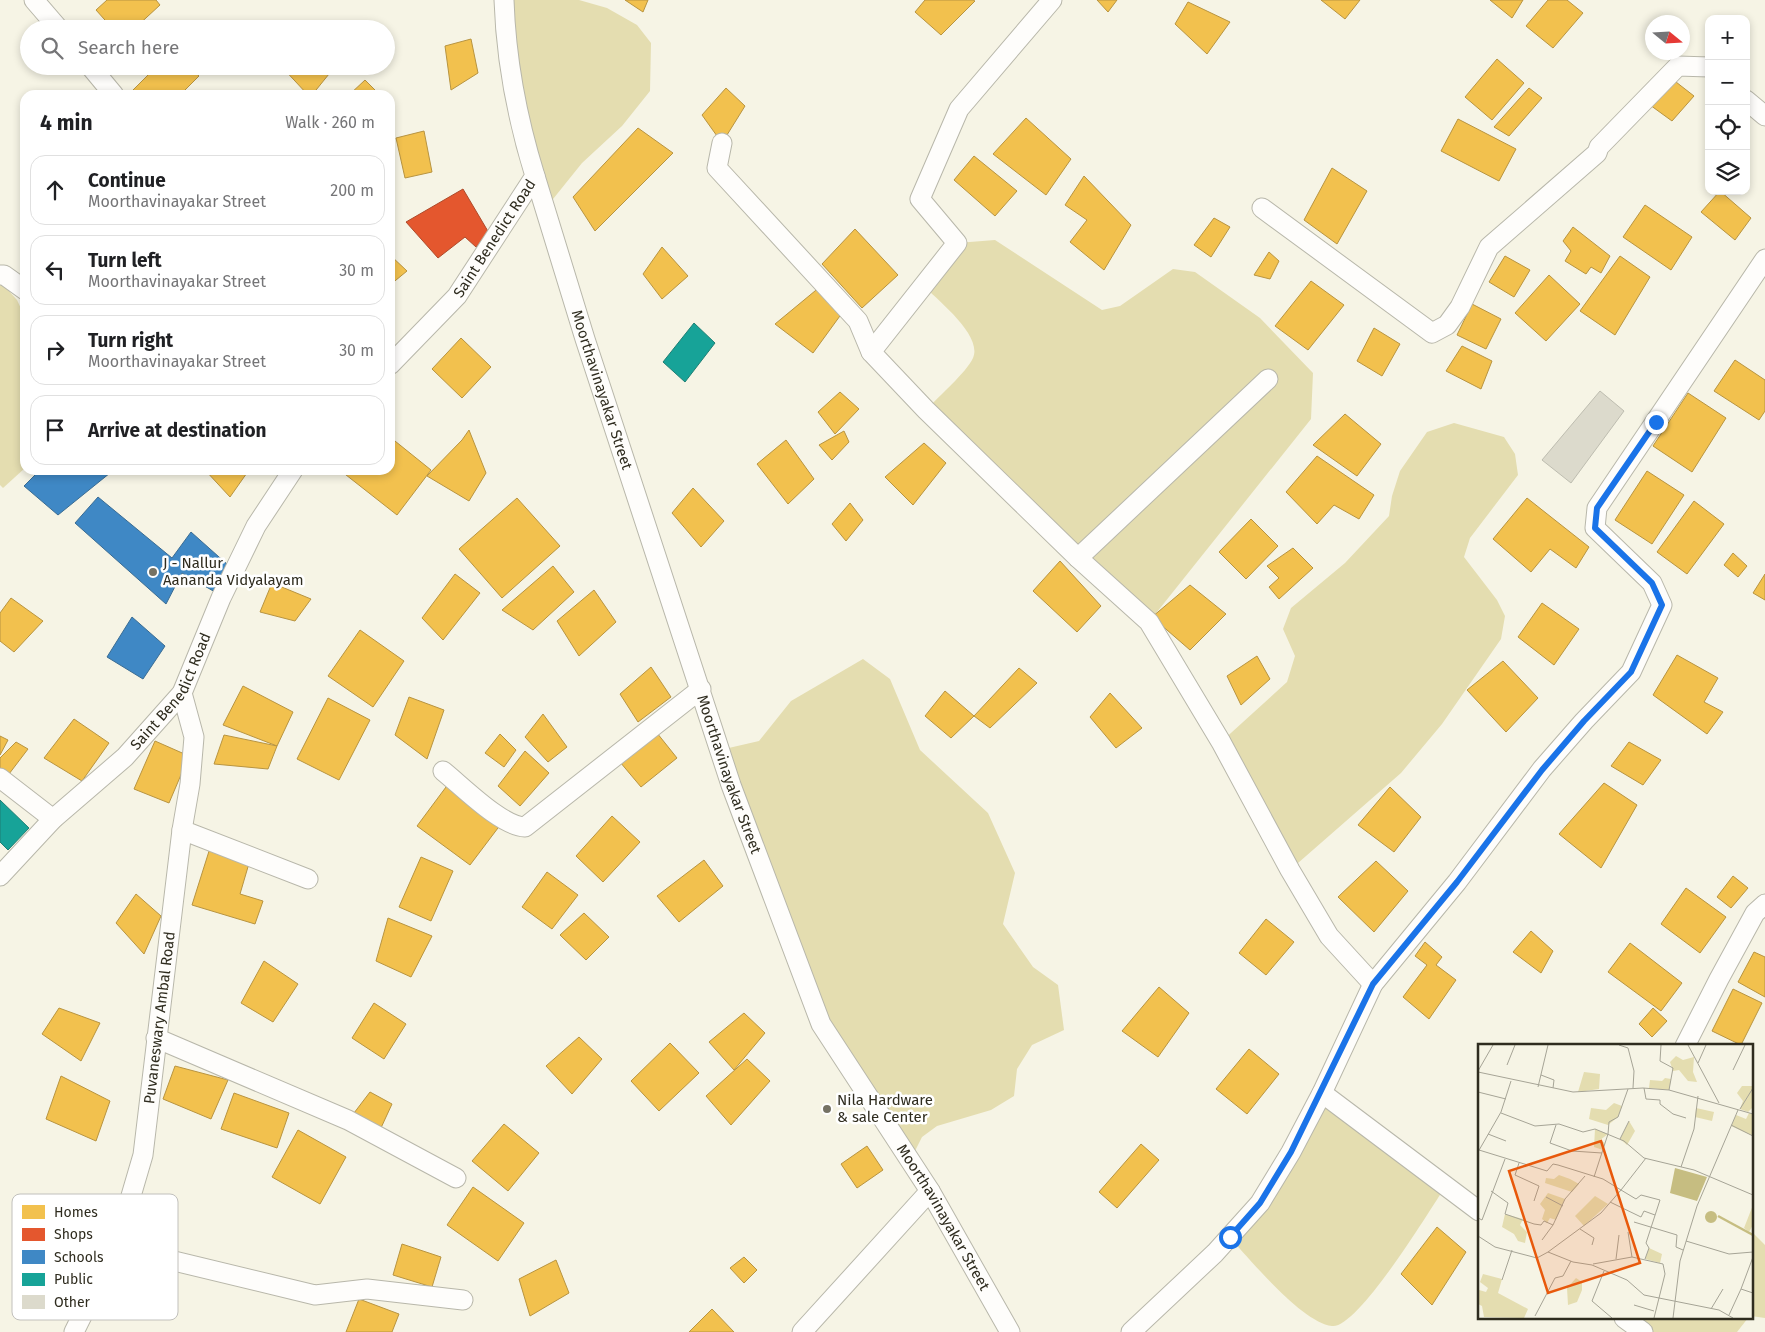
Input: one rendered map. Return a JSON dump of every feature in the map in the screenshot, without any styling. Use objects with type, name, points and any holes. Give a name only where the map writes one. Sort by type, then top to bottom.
[{"type":"street","points":[[34,0],[51,20]]},
{"type":"street","name":"Saint Benedict Road","points":[[395,360],[457,296],[535,176],[522,132],[510,79],[504,0]]},
{"type":"street","points":[[871,352],[957,244],[920,199],[959,109],[1052,0]]},
{"type":"street","points":[[1262,208],[1432,333],[1447,326],[1460,307],[1489,247],[1597,153],[1599,147],[1678,66],[1705,67]]},
{"type":"street","points":[[97,75],[110,90]]},
{"type":"street","points":[[1750,103],[1765,116]]},
{"type":"street","points":[[722,143],[717,168],[858,321],[871,352],[926,410],[1078,558],[1149,622],[1221,742],[1290,870],[1329,936],[1373,984]]},
{"type":"street","name":"Moorthavinayakar Street","points":[[535,176],[585,340],[731,784],[820,1024],[930,1191],[1010,1332]]},
{"type":"street","points":[[1131,1332],[1215,1253],[1260,1203],[1291,1152],[1322,1092],[1373,984],[1457,882],[1542,770],[1584,721],[1631,672],[1662,605],[1652,583],[1595,528],[1597,508],[1765,259]]},
{"type":"street","points":[[0,275],[4,275],[20,286]]},
{"type":"street","points":[[1078,558],[1268,379]]},
{"type":"street","name":"Saint Benedict Road","points":[[0,876],[53,819],[125,757],[182,693],[221,598],[256,526],[290,475]]},
{"type":"street","points":[[444,771],[505,820],[517,827],[525,827],[701,689]]},
{"type":"street","name":"Puvaneswary Ambal Road","points":[[131,1194],[143,1155],[182,830],[190,784],[194,737],[182,693]]},
{"type":"street","points":[[0,778],[53,819]]},
{"type":"street","points":[[182,830],[308,879]]},
{"type":"street","points":[[1687,1044],[1742,938],[1756,913],[1765,904]]},
{"type":"street","points":[[156,1038],[348,1120],[456,1178]]},
{"type":"street","points":[[1322,1092],[1478,1210]]},
{"type":"street","points":[[802,1332],[930,1191]]},
{"type":"street","points":[[178,1261],[315,1295],[368,1290],[463,1300]]},
{"type":"street","name":"Puvaneswary Ambal Road","points":[[74,1332],[80,1320]]},
{"type":"street","points":[[1627,1320],[1643,1332]]},
{"type":"shaded area","points":[[510,0],[579,0],[607,8],[637,25],[651,43],[650,91],[622,126],[582,163],[545,209],[521,132]]},
{"type":"shaded area","points":[[995,240],[1102,310],[1120,306],[1173,269],[1195,272],[1260,318],[1313,373],[1311,419],[1149,622],[926,410],[964,371],[973,358],[974,349],[971,339],[957,318],[923,285],[957,243]]},
{"type":"shaded area","points":[[0,281],[17,300],[20,306],[20,473],[3,488],[0,485]]},
{"type":"shaded area","points":[[1454,423],[1504,437],[1515,454],[1518,475],[1470,538],[1464,557],[1497,600],[1505,616],[1501,639],[1442,724],[1401,773],[1290,870],[1221,742],[1287,682],[1295,656],[1283,629],[1291,608],[1345,563],[1389,516],[1392,496],[1400,471],[1427,432]]},
{"type":"shaded area","points":[[863,659],[890,679],[920,750],[988,813],[1015,873],[1003,924],[1033,967],[1058,985],[1064,1030],[1032,1045],[1017,1069],[1014,1096],[991,1110],[937,1126],[922,1137],[910,1161],[821,1024],[720,750],[759,741],[791,701]]},
{"type":"shaded area","points":[[1322,1093],[1445,1187],[1375,1290],[1343,1322],[1332,1326],[1306,1314],[1292,1302],[1277,1289],[1229,1237]]},
{"type":"shaded area","points":[[1752,1232],[1765,1245],[1765,1318],[1752,1316]]},
{"type":"shaded area","points":[[1634,1320],[1746,1320],[1737,1332],[1643,1332]]},
{"type":"building: Homes","points":[[107,0],[156,0],[160,5],[144,20],[105,20],[96,10]]},
{"type":"building: Homes","points":[[625,0],[648,0],[643,12]]},
{"type":"building: Homes","points":[[925,0],[975,1],[941,35],[915,12]]},
{"type":"building: Homes","points":[[1097,0],[1117,0],[1108,12]]},
{"type":"building: Homes","points":[[1321,0],[1360,0],[1345,19]]},
{"type":"building: Homes","points":[[1490,0],[1523,0],[1512,18]]},
{"type":"building: Homes","points":[[1548,0],[1567,0],[1583,13],[1553,48],[1526,26]]},
{"type":"building: Homes","points":[[1188,2],[1230,22],[1207,54],[1175,24]]},
{"type":"building: Homes","points":[[471,39],[478,73],[451,90],[445,46]]},
{"type":"building: Homes","points":[[1497,59],[1524,83],[1492,120],[1465,97]]},
{"type":"building: Homes","points":[[148,75],[199,76],[185,90],[133,90]]},
{"type":"building: Homes","points":[[289,75],[328,75],[316,90],[303,90]]},
{"type":"building: Homes","points":[[365,80],[375,90],[354,90]]},
{"type":"building: Homes","points":[[1676,82],[1694,96],[1672,121],[1650,105]]},
{"type":"building: Homes","points":[[726,88],[745,106],[722,143],[702,115]]},
{"type":"building: Homes","points":[[1529,88],[1542,98],[1509,136],[1494,127]]},
{"type":"building: Homes","points":[[1026,118],[1071,159],[1046,195],[993,154]]},
{"type":"building: Homes","points":[[1458,119],[1516,149],[1499,181],[1441,151]]},
{"type":"building: Homes","points":[[638,128],[673,153],[595,231],[573,197]]},
{"type":"building: Homes","points":[[424,131],[432,172],[405,178],[396,138]]},
{"type":"building: Homes","points":[[974,156],[1017,191],[995,216],[954,180]]},
{"type":"building: Homes","points":[[1332,168],[1367,191],[1337,244],[1304,220]]},
{"type":"building: Homes","points":[[1084,176],[1131,225],[1104,270],[1070,242],[1087,220],[1065,205]]},
{"type":"building: Homes","points":[[1716,195],[1725,195],[1751,218],[1735,240],[1701,212]]},
{"type":"building: Homes","points":[[1645,205],[1692,237],[1671,270],[1623,237]]},
{"type":"building: Homes","points":[[1214,218],[1230,227],[1211,257],[1194,245]]},
{"type":"building: Homes","points":[[1573,227],[1610,256],[1601,273],[1591,267],[1586,274],[1565,261],[1571,251],[1563,241]]},
{"type":"building: Homes","points":[[855,229],[898,275],[862,308],[822,264]]},
{"type":"building: Homes","points":[[662,247],[688,276],[662,299],[643,274]]},
{"type":"building: Homes","points":[[1269,252],[1279,261],[1270,279],[1254,275]]},
{"type":"building: Homes","points":[[1505,256],[1530,270],[1514,297],[1489,282]]},
{"type":"building: Homes","points":[[1620,256],[1650,277],[1615,335],[1580,311]]},
{"type":"building: Homes","points":[[395,260],[407,271],[395,281]]},
{"type":"building: Homes","points":[[1549,275],[1580,304],[1546,341],[1515,313]]},
{"type":"building: Homes","points":[[1311,281],[1344,305],[1308,350],[1275,326]]},
{"type":"building: Homes","points":[[821,286],[845,309],[813,353],[775,324]]},
{"type":"building: Homes","points":[[1472,304],[1501,319],[1486,349],[1457,335]]},
{"type":"building: Homes","points":[[1374,328],[1400,344],[1382,376],[1357,361]]},
{"type":"building: Homes","points":[[461,338],[491,367],[462,398],[432,369]]},
{"type":"building: Homes","points":[[1462,346],[1492,361],[1481,389],[1446,371]]},
{"type":"building: Homes","points":[[1735,360],[1765,380],[1765,411],[1759,420],[1714,391]]},
{"type":"building: Homes","points":[[840,392],[859,409],[835,434],[818,412]]},
{"type":"building: Homes","points":[[1688,393],[1726,418],[1692,472],[1653,446]]},
{"type":"building: Homes","points":[[1345,414],[1381,444],[1357,476],[1313,445]]},
{"type":"building: Homes","points":[[469,430],[486,473],[469,501],[427,476],[462,440]]},
{"type":"building: Homes","points":[[844,431],[849,442],[832,460],[819,445]]},
{"type":"building: Homes","points":[[786,440],[814,479],[788,504],[757,464]]},
{"type":"building: Homes","points":[[395,441],[431,470],[397,515],[346,475],[395,475]]},
{"type":"building: Homes","points":[[924,443],[946,463],[913,505],[885,477]]},
{"type":"building: Homes","points":[[1317,456],[1374,495],[1359,519],[1334,505],[1317,524],[1286,492]]},
{"type":"building: Homes","points":[[1647,471],[1684,495],[1652,544],[1615,520]]},
{"type":"building: Homes","points":[[210,475],[245,475],[230,497]]},
{"type":"building: Homes","points":[[693,488],[724,521],[701,547],[672,513]]},
{"type":"building: Homes","points":[[517,498],[560,546],[502,598],[459,549]]},
{"type":"building: Homes","points":[[1527,498],[1589,547],[1576,568],[1550,549],[1531,572],[1493,539]]},
{"type":"building: Homes","points":[[1694,501],[1724,524],[1687,574],[1657,552]]},
{"type":"building: Homes","points":[[850,503],[863,520],[846,541],[832,524]]},
{"type":"building: Homes","points":[[1251,519],[1278,546],[1246,579],[1219,552]]},
{"type":"building: Homes","points":[[1293,548],[1313,568],[1279,599],[1269,587],[1279,578],[1267,566]]},
{"type":"building: Homes","points":[[1733,553],[1747,566],[1738,577],[1724,565]]},
{"type":"building: Homes","points":[[1060,561],[1101,606],[1077,632],[1033,591]]},
{"type":"building: Homes","points":[[553,566],[574,592],[533,630],[502,610]]},
{"type":"building: Homes","points":[[455,574],[480,593],[443,640],[422,618]]},
{"type":"building: Homes","points":[[1765,574],[1765,600],[1753,593]]},
{"type":"building: Homes","points":[[272,583],[311,599],[295,621],[260,612]]},
{"type":"building: Homes","points":[[1190,585],[1226,614],[1190,650],[1152,617]]},
{"type":"building: Homes","points":[[594,590],[616,622],[579,656],[557,621]]},
{"type":"building: Homes","points":[[11,598],[43,621],[14,652],[0,641],[0,613]]},
{"type":"building: Homes","points":[[1542,603],[1579,629],[1554,665],[1518,637]]},
{"type":"building: Homes","points":[[360,630],[404,661],[373,707],[328,676]]},
{"type":"building: Homes","points":[[1677,655],[1718,678],[1704,702],[1723,712],[1707,734],[1653,695]]},
{"type":"building: Homes","points":[[1257,656],[1270,679],[1241,705],[1227,676]]},
{"type":"building: Homes","points":[[1503,661],[1538,698],[1506,732],[1467,690]]},
{"type":"building: Homes","points":[[651,667],[671,697],[638,722],[620,694]]},
{"type":"building: Homes","points":[[1019,668],[1037,683],[990,728],[974,716]]},
{"type":"building: Homes","points":[[243,686],[293,712],[277,746],[223,725]]},
{"type":"building: Homes","points":[[945,691],[974,716],[951,738],[925,716]]},
{"type":"building: Homes","points":[[1110,693],[1142,728],[1116,748],[1090,717]]},
{"type":"building: Homes","points":[[409,697],[444,710],[427,759],[395,735]]},
{"type":"building: Homes","points":[[328,698],[370,720],[339,780],[297,759]]},
{"type":"building: Homes","points":[[543,714],[567,747],[548,762],[525,737]]},
{"type":"building: Homes","points":[[74,719],[109,743],[82,781],[44,758]]},
{"type":"building: Homes","points":[[657,733],[677,758],[641,787],[620,762]]},
{"type":"building: Homes","points":[[500,734],[516,750],[504,767],[485,753]]},
{"type":"building: Homes","points":[[224,735],[277,746],[268,769],[214,764]]},
{"type":"building: Homes","points":[[0,736],[8,740],[0,755]]},
{"type":"building: Homes","points":[[155,741],[189,756],[169,803],[134,789]]},
{"type":"building: Homes","points":[[16,742],[28,749],[9,774],[0,768],[0,758]]},
{"type":"building: Homes","points":[[1629,742],[1661,760],[1643,785],[1611,766]]},
{"type":"building: Homes","points":[[525,751],[549,773],[520,806],[498,786]]},
{"type":"building: Homes","points":[[449,783],[501,824],[470,865],[417,826]]},
{"type":"building: Homes","points":[[1604,783],[1637,805],[1601,868],[1559,834]]},
{"type":"building: Homes","points":[[1390,787],[1421,817],[1394,852],[1358,825]]},
{"type":"building: Homes","points":[[612,816],[640,842],[603,882],[576,856]]},
{"type":"building: Homes","points":[[210,848],[250,860],[240,894],[263,901],[255,924],[192,905]]},
{"type":"building: Homes","points":[[421,857],[453,871],[431,921],[399,907]]},
{"type":"building: Homes","points":[[704,860],[723,886],[679,922],[657,896]]},
{"type":"building: Homes","points":[[1376,861],[1408,891],[1374,932],[1338,897]]},
{"type":"building: Homes","points":[[547,872],[578,895],[552,929],[522,907]]},
{"type":"building: Homes","points":[[1733,876],[1748,888],[1731,908],[1717,897]]},
{"type":"building: Homes","points":[[1686,888],[1726,917],[1700,953],[1661,924]]},
{"type":"building: Homes","points":[[136,894],[161,916],[144,954],[116,923]]},
{"type":"building: Homes","points":[[584,913],[609,937],[586,960],[560,935]]},
{"type":"building: Homes","points":[[388,918],[432,936],[411,977],[376,961]]},
{"type":"building: Homes","points":[[1266,919],[1294,942],[1266,975],[1239,953]]},
{"type":"building: Homes","points":[[1531,931],[1553,951],[1541,973],[1513,952]]},
{"type":"building: Homes","points":[[1425,942],[1442,957],[1436,965],[1456,980],[1429,1019],[1403,997],[1427,965],[1415,956]]},
{"type":"building: Homes","points":[[1630,943],[1682,983],[1661,1011],[1608,972]]},
{"type":"building: Homes","points":[[1754,952],[1765,957],[1765,997],[1738,982]]},
{"type":"building: Homes","points":[[264,961],[298,984],[273,1022],[241,1003]]},
{"type":"building: Homes","points":[[1159,987],[1189,1013],[1158,1057],[1122,1031]]},
{"type":"building: Homes","points":[[1733,989],[1762,1003],[1742,1044],[1712,1031]]},
{"type":"building: Homes","points":[[374,1003],[406,1024],[384,1059],[352,1038]]},
{"type":"building: Homes","points":[[59,1008],[100,1023],[81,1061],[42,1034]]},
{"type":"building: Homes","points":[[1653,1008],[1667,1021],[1652,1037],[1639,1024]]},
{"type":"building: Homes","points":[[744,1013],[765,1033],[734,1070],[709,1042]]},
{"type":"building: Homes","points":[[579,1037],[602,1059],[572,1094],[546,1066]]},
{"type":"building: Homes","points":[[670,1043],[699,1073],[659,1111],[631,1081]]},
{"type":"building: Homes","points":[[1249,1049],[1279,1074],[1247,1114],[1216,1089]]},
{"type":"building: Homes","points":[[747,1059],[770,1081],[731,1125],[706,1096]]},
{"type":"building: Homes","points":[[175,1066],[228,1080],[211,1119],[163,1099]]},
{"type":"building: Homes","points":[[61,1076],[110,1101],[96,1141],[46,1119]]},
{"type":"building: Homes","points":[[370,1092],[392,1104],[380,1130],[354,1113]]},
{"type":"building: Homes","points":[[234,1093],[289,1113],[277,1148],[221,1129]]},
{"type":"building: Homes","points":[[504,1124],[539,1153],[508,1191],[472,1161]]},
{"type":"building: Homes","points":[[298,1130],[346,1157],[320,1204],[272,1177]]},
{"type":"building: Homes","points":[[1141,1144],[1159,1160],[1117,1208],[1099,1192]]},
{"type":"building: Homes","points":[[867,1146],[883,1170],[857,1188],[841,1164]]},
{"type":"building: Homes","points":[[473,1187],[524,1223],[498,1261],[447,1225]]},
{"type":"building: Homes","points":[[1437,1227],[1466,1252],[1432,1305],[1401,1274]]},
{"type":"building: Homes","points":[[402,1244],[441,1257],[432,1287],[393,1275]]},
{"type":"building: Homes","points":[[744,1257],[757,1270],[744,1283],[730,1268]]},
{"type":"building: Homes","points":[[556,1260],[569,1293],[530,1316],[519,1279]]},
{"type":"building: Homes","points":[[359,1299],[399,1314],[392,1332],[346,1332]]},
{"type":"building: Homes","points":[[712,1309],[734,1332],[689,1332]]},
{"type":"building: Shops","points":[[463,189],[489,233],[476,247],[465,237],[438,258],[406,222]]},
{"type":"building: Schools","points":[[35,475],[108,475],[58,515],[24,486]]},
{"type":"building: Schools","points":[[98,497],[172,558],[191,532],[228,565],[215,592],[182,573],[166,604],[75,523]]},
{"type":"building: Schools","points":[[132,617],[165,646],[143,679],[107,657]]},
{"type":"building: Public","points":[[694,323],[715,343],[685,382],[663,362]]},
{"type":"building: Public","points":[[0,800],[29,828],[8,850],[0,842]]},
{"type":"building: Other","points":[[1600,391],[1624,411],[1571,483],[1542,460]]},
{"type":"place","name":"J - Nallur Aananda Vidyalayam","points":[[153,572]]},
{"type":"place","name":"Nila Hardware & sale Center","points":[[827,1109]]},
{"type":"route","points":[[1230,1237],[1260,1203],[1291,1152],[1322,1092],[1373,984],[1457,882],[1542,770],[1584,721],[1631,672],[1662,605],[1652,583],[1595,528],[1597,508],[1656,422]]}]
